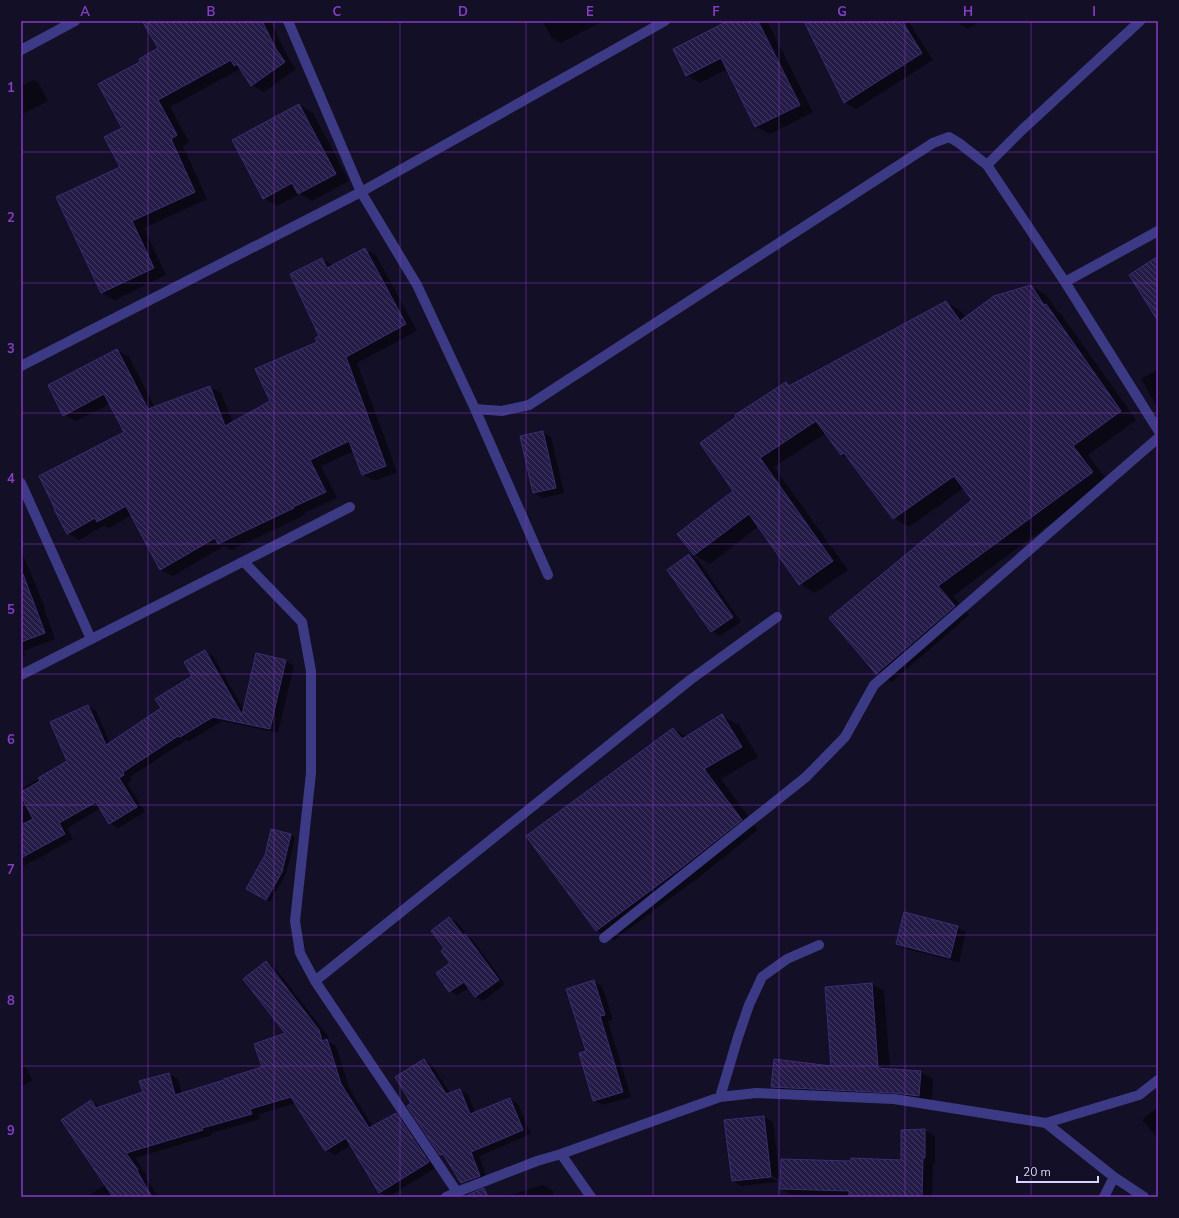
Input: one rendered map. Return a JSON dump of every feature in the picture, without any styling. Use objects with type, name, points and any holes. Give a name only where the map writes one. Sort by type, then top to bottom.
[{"type":"street","points":[[21,50],[75,21]]},
{"type":"street","points":[[288,21],[361,192],[417,285],[548,575]]},
{"type":"street","points":[[21,366],[361,192],[665,21]]},
{"type":"street","points":[[987,165],[1023,129],[1140,21]]},
{"type":"street","points":[[474,409],[502,411],[529,405],[933,143],[949,137],[987,165],[1065,282],[1158,430]]},
{"type":"street","points":[[1065,282],[1158,231]]},
{"type":"street","points":[[604,938],[806,777],[845,737],[874,685],[1158,438]]},
{"type":"street","points":[[21,483],[91,640]]},
{"type":"street","points":[[21,675],[350,507]]},
{"type":"street","points":[[244,562],[302,622],[311,671],[311,773],[295,921],[300,953],[315,981],[457,1192]]},
{"type":"street","points":[[315,981],[684,685],[777,617]]},
{"type":"street","points":[[720,1096],[749,1005],[762,977],[787,959],[819,945]]},
{"type":"street","points":[[446,1197],[537,1161],[561,1154],[720,1096],[756,1093],[894,1099],[1046,1124],[1139,1095],[1158,1080]]},
{"type":"street","points":[[1046,1124],[1114,1177],[1144,1197]]},
{"type":"street","points":[[561,1154],[590,1197]]},
{"type":"street","points":[[1104,1197],[1114,1177]]},
{"type":"building","points":[[142,21],[262,21],[276,49],[285,62],[251,86],[237,64],[234,66],[231,60],[158,100],[177,135],[171,139],[195,192],[132,221],[154,268],[101,293],[56,197],[120,167],[104,137],[122,128],[98,84],[140,62],[139,59],[158,48]]},
{"type":"building","points":[[728,21],[758,21],[800,105],[755,127],[721,58],[686,76],[673,49]]},
{"type":"building","points":[[804,21],[902,21],[922,53],[844,103]]},
{"type":"building","points":[[299,104],[336,174],[298,194],[292,183],[263,199],[232,140]]},
{"type":"building","points":[[365,248],[406,324],[346,357],[386,466],[362,475],[349,441],[310,460],[326,492],[218,544],[215,538],[160,570],[126,506],[97,522],[95,518],[67,534],[39,476],[124,432],[104,394],[63,416],[48,385],[117,349],[148,409],[210,386],[225,426],[270,401],[255,369],[317,342],[315,338],[319,336],[290,274],[322,258],[327,268]]},
{"type":"building","points":[[1158,256],[1158,321],[1129,275]]},
{"type":"building","points":[[1031,285],[1121,411],[1073,446],[1093,472],[938,586],[955,606],[876,674],[829,618],[972,500],[954,476],[893,519],[844,453],[841,455],[816,421],[760,458],[833,561],[799,585],[749,514],[694,555],[677,534],[733,491],[700,443],[736,417],[735,415],[786,382],[789,386],[946,301],[960,321],[994,296]]},
{"type":"building","points":[[543,431],[556,488],[533,493],[520,436]]},
{"type":"building","points":[[689,554],[733,617],[711,632],[667,570]]},
{"type":"building","points":[[23,574],[45,633],[21,642],[21,575]]},
{"type":"building","points":[[205,650],[242,715],[256,653],[286,660],[270,729],[213,717],[180,737],[178,736],[123,772],[124,775],[119,778],[137,807],[109,824],[96,802],[59,823],[65,834],[21,858],[21,825],[33,819],[21,796],[21,792],[40,781],[38,778],[67,761],[50,722],[88,705],[106,745],[161,708],[155,699],[192,676],[184,662]]},
{"type":"building","points":[[722,714],[742,747],[704,769],[742,820],[596,931],[526,836],[673,728],[682,739]]},
{"type":"building","points":[[271,829],[291,834],[282,872],[266,900],[246,889],[265,855]]},
{"type":"building","points":[[904,912],[958,926],[950,958],[896,944]]},
{"type":"building","points":[[449,917],[463,935],[465,934],[499,980],[475,997],[464,982],[449,992],[436,973],[450,963],[441,951],[444,948],[431,931]]},
{"type":"building","points":[[266,961],[319,1030],[322,1041],[327,1039],[341,1084],[369,1128],[396,1113],[429,1162],[379,1193],[346,1138],[325,1151],[291,1097],[250,1109],[252,1114],[202,1128],[203,1130],[126,1153],[138,1170],[137,1171],[152,1197],[113,1197],[61,1120],[91,1100],[96,1108],[143,1092],[139,1081],[169,1073],[175,1095],[262,1067],[254,1044],[285,1033],[243,979]]},
{"type":"building","points":[[594,980],[605,1015],[600,1016],[623,1092],[593,1101],[579,1053],[586,1051],[566,989]]},
{"type":"building","points":[[872,983],[878,1068],[921,1071],[919,1096],[894,1093],[771,1087],[774,1059],[831,1066],[825,987]]},
{"type":"building","points":[[424,1059],[446,1094],[460,1089],[470,1114],[510,1098],[523,1130],[471,1152],[480,1176],[461,1183],[443,1154],[440,1155],[407,1106],[411,1103],[395,1077]]},
{"type":"building","points":[[764,1116],[771,1177],[732,1181],[724,1120]]},
{"type":"building","points":[[925,1129],[925,1158],[923,1158],[922,1197],[849,1197],[849,1191],[780,1189],[781,1159],[850,1161],[851,1158],[901,1160],[901,1130]]},
{"type":"building","points":[[484,1188],[488,1197],[470,1197],[468,1195]]}]
